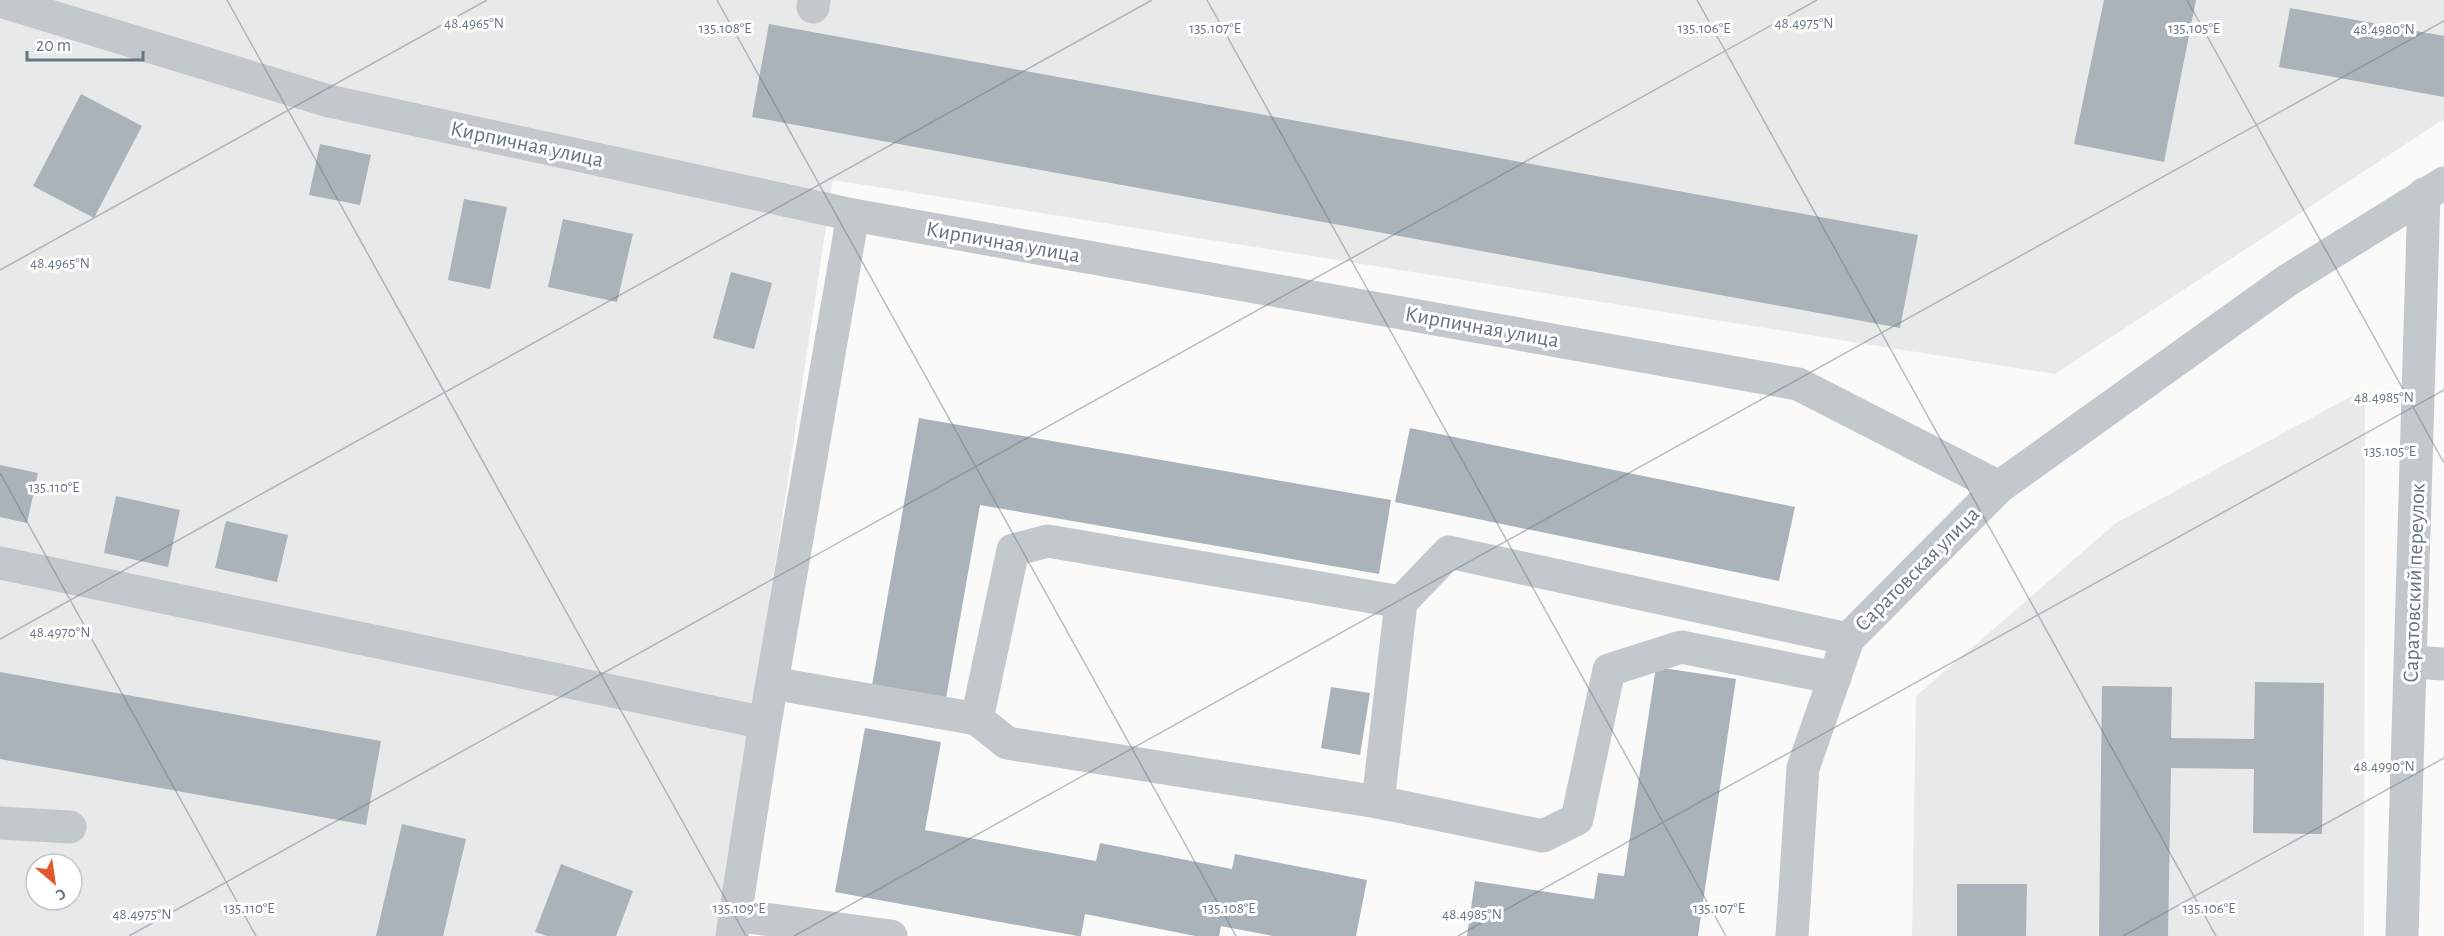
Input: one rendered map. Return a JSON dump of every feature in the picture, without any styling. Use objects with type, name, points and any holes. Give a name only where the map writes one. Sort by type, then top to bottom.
[{"type":"street","name":"Кирпичная улица","points":[[0,1],[329,101],[853,215],[1798,384],[1998,487]]},
{"type":"street","name":"Саратовская улица","points":[[1792,936],[1803,768],[1848,639],[1998,487],[2288,280],[2434,188]]},
{"type":"street","name":"Саратовский переулок","points":[[2402,936],[2428,663],[2434,188]]},
{"type":"street","points":[[853,215],[765,723],[733,926],[891,936]]},
{"type":"street","points":[[977,719],[1013,550],[1048,541],[1401,602]]},
{"type":"street","points":[[1378,802],[1401,602],[1449,552],[1848,639]]},
{"type":"street","points":[[0,563],[765,723]]},
{"type":"street","points":[[772,683],[977,719],[1007,743],[1378,802],[1543,836],[1577,819],[1609,670],[1681,647],[1834,678]]},
{"type":"street","points":[[0,824],[70,827]]},
{"type":"shaded area","points":[[0,0],[2444,0],[2444,119],[2055,374],[833,180],[719,936],[0,936]]},
{"type":"shaded area","points":[[2365,389],[2364,936],[1912,936],[1916,696],[2116,523]]},
{"type":"building","points":[[2104,0],[2196,0],[2164,162],[2074,144]]},
{"type":"building","points":[[2290,8],[2444,36],[2444,97],[2279,67]]},
{"type":"building","points":[[769,24],[1918,235],[1900,328],[752,117]]},
{"type":"building","points":[[81,94],[142,126],[94,218],[33,186]]},
{"type":"building","points":[[320,144],[371,155],[360,205],[309,195]]},
{"type":"building","points":[[464,199],[507,207],[490,289],[448,280]]},
{"type":"building","points":[[563,219],[633,234],[617,302],[548,287]]},
{"type":"building","points":[[731,272],[772,283],[754,349],[713,338]]},
{"type":"building","points":[[919,418],[1391,500],[1379,574],[980,505],[946,698],[872,685]]},
{"type":"building","points":[[1410,428],[1795,507],[1779,581],[1395,502]]},
{"type":"building","points":[[0,465],[38,473],[27,523],[0,517]]},
{"type":"building","points":[[116,496],[180,510],[168,567],[104,553]]},
{"type":"building","points":[[226,521],[288,535],[277,582],[215,568]]},
{"type":"building","points":[[1656,667],[1736,679],[1698,936],[1467,936],[1475,881],[1594,899],[1598,873],[1624,876]]},
{"type":"building","points":[[0,672],[381,741],[366,825],[0,759]]},
{"type":"building","points":[[2255,682],[2324,683],[2322,834],[2253,833],[2254,769],[2171,768],[2168,936],[2099,936],[2102,686],[2172,687],[2171,738],[2254,739]]},
{"type":"building","points":[[1331,687],[1370,693],[1360,755],[1321,748]]},
{"type":"building","points":[[865,728],[941,742],[925,830],[1096,861],[1100,843],[1232,869],[1235,854],[1367,880],[1356,936],[1273,936],[1221,926],[1219,936],[1195,936],[1085,914],[1081,936],[1078,936],[835,892]]},
{"type":"building","points":[[402,824],[466,839],[443,936],[376,936]]},
{"type":"building","points":[[561,864],[633,891],[616,936],[547,936],[535,932]]},
{"type":"building","points":[[1957,884],[2027,884],[2026,936],[1957,936]]}]
